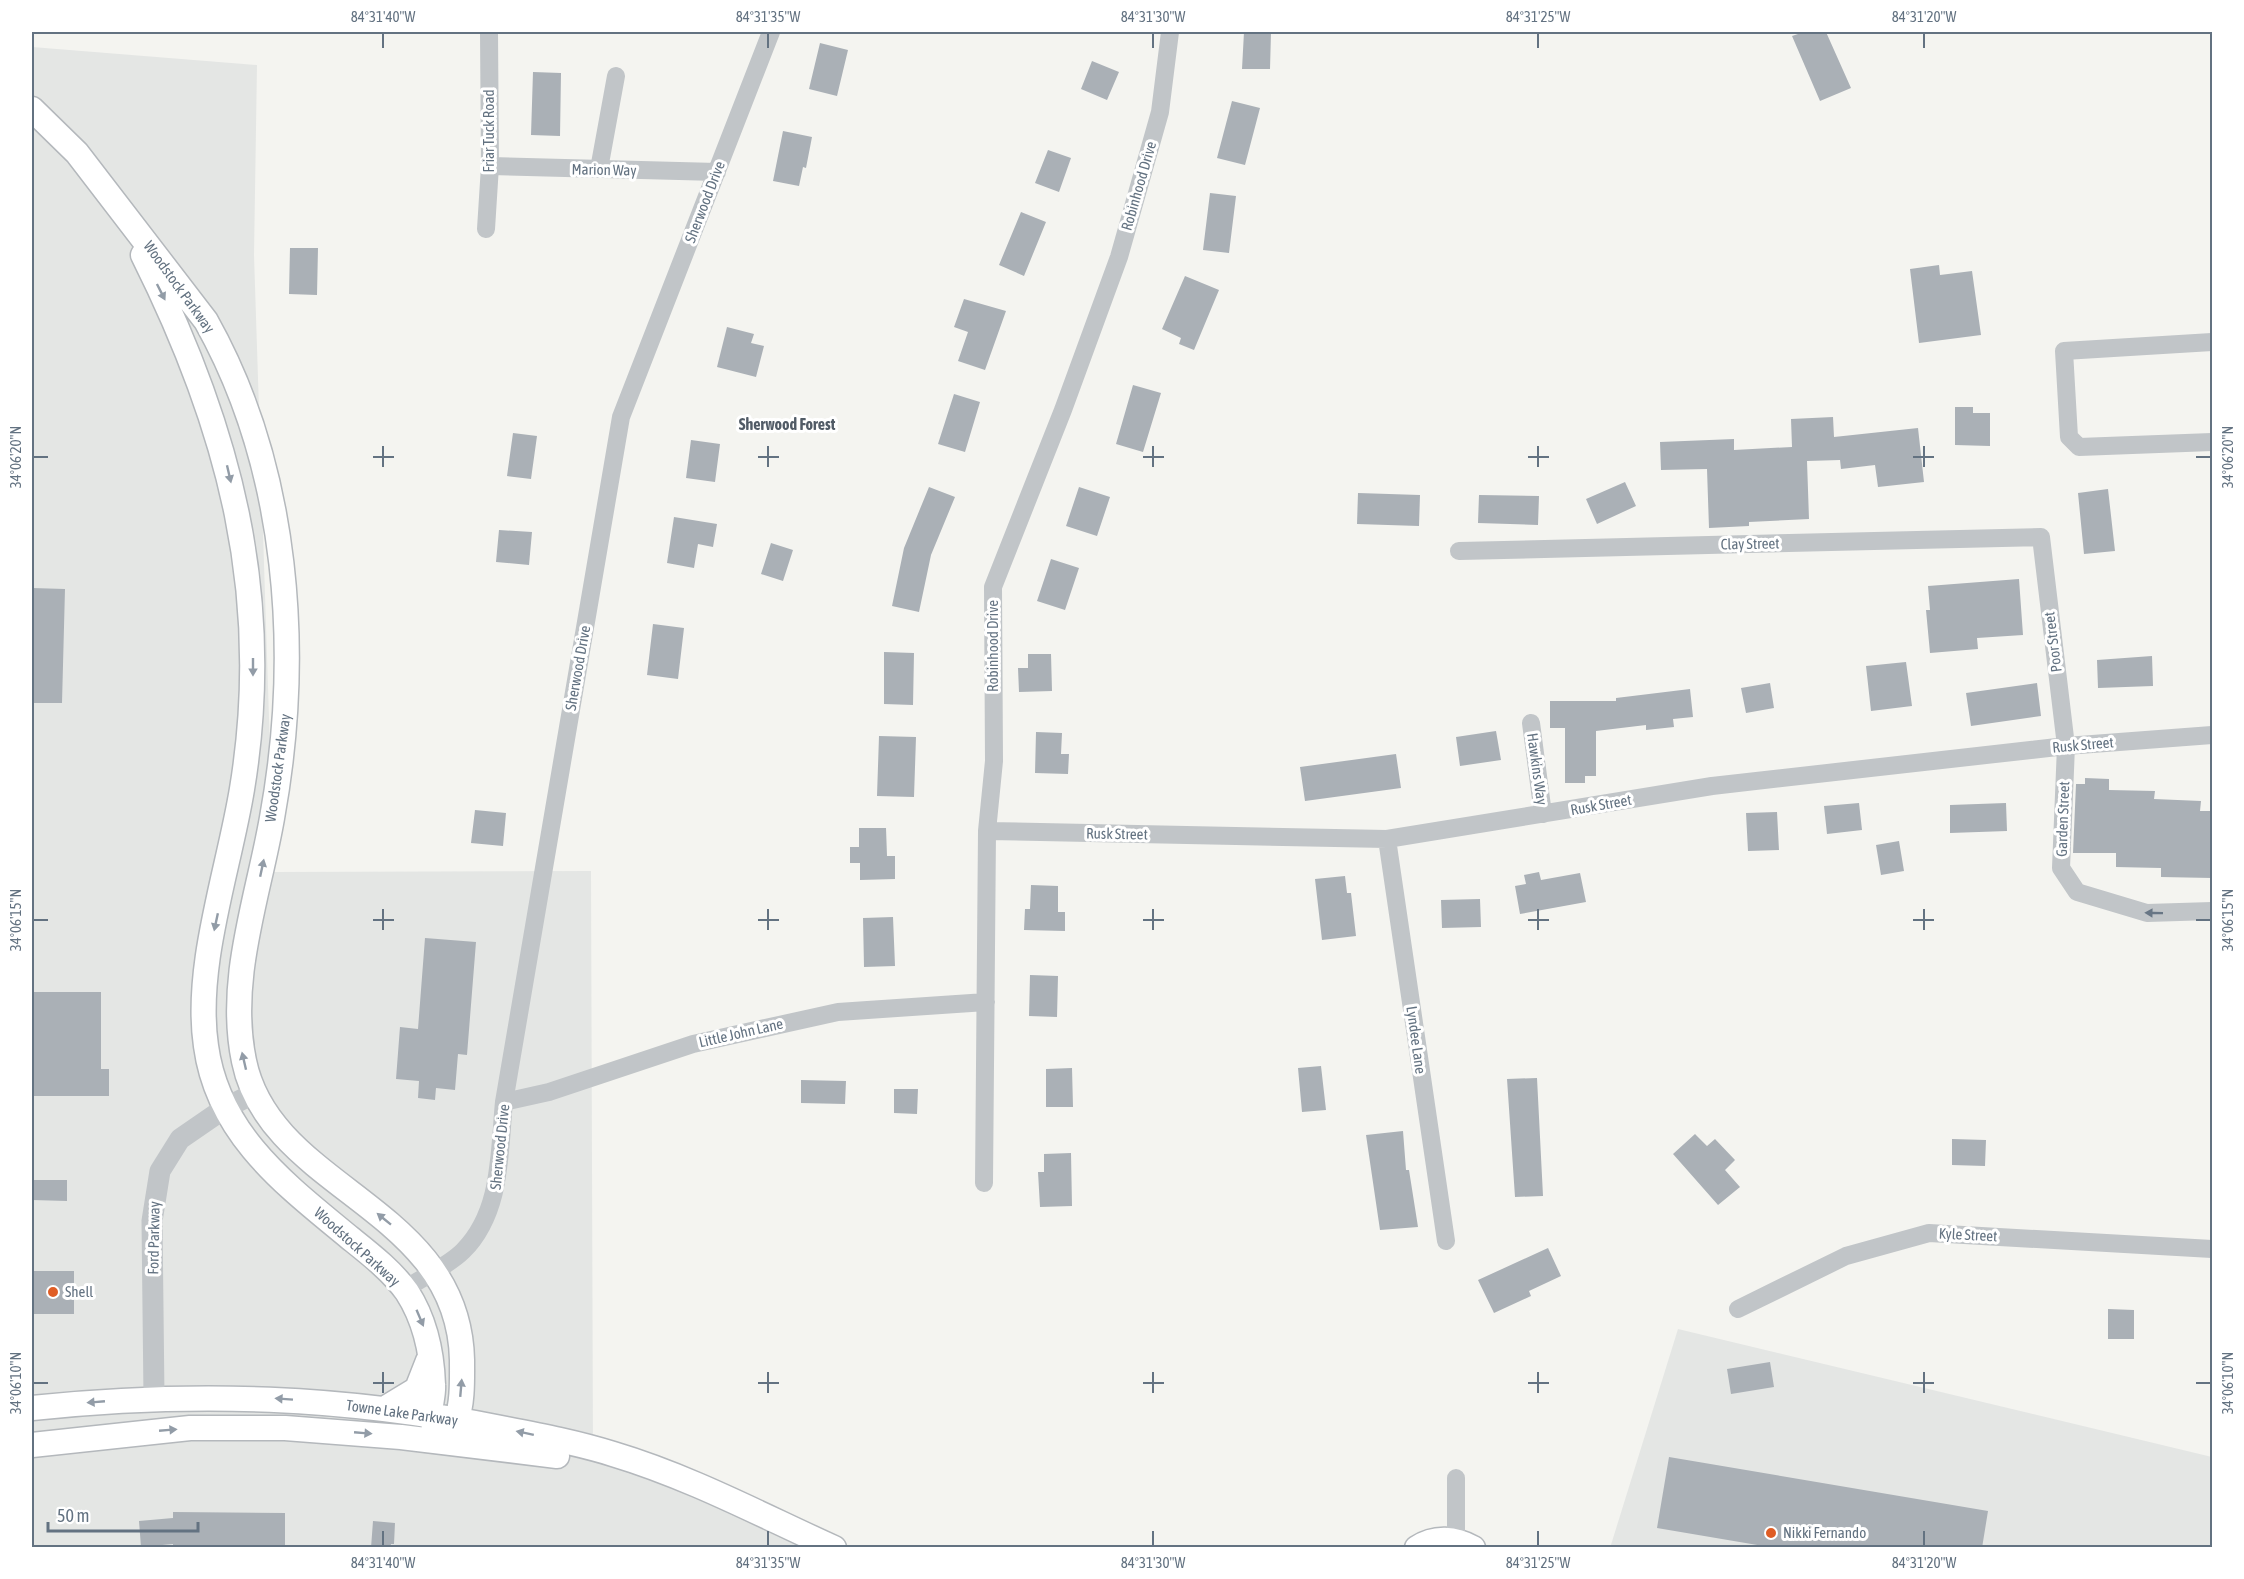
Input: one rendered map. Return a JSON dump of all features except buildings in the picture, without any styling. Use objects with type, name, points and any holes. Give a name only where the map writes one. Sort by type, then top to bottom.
[{"type":"main road","name":"Woodstock Parkway","points":[[32,110],[77,153],[206,321],[242,397],[258,446],[278,542],[287,650],[286,716],[282,762],[240,980],[239,1041],[245,1068],[255,1093],[270,1118],[290,1141],[399,1231],[434,1270],[454,1312],[460,1333],[462,1372],[456,1420],[441,1441]]},
{"type":"main road","name":"Woodstock Parkway","points":[[116,202],[194,364],[225,455],[244,547],[253,651],[252,703],[238,816],[206,975],[205,1045],[212,1078],[242,1138],[263,1163],[374,1257],[405,1289],[418,1311],[429,1349],[434,1388],[430,1415],[441,1441]]},
{"type":"main road","points":[[384,1409],[417,1389],[423,1377],[429,1349]]},
{"type":"main road","name":"Towne Lake Parkway","points":[[32,1408],[154,1397],[255,1397],[430,1415],[612,1454],[715,1490],[758,1514],[834,1548]]},
{"type":"main road","name":"Towne Lake Parkway","points":[[32,1445],[153,1431],[235,1427],[337,1431],[558,1456],[758,1514]]},
{"type":"main road","points":[[1417,1548],[1440,1539],[1465,1544]]},
{"type":"street","name":"Friar Tuck Road","points":[[486,230],[490,166],[489,32]]},
{"type":"street","name":"Sherwood Drive","points":[[405,1289],[463,1251],[480,1228],[494,1201],[504,1102],[621,417],[771,32]]},
{"type":"street","name":"Robinhood Drive","points":[[984,1183],[987,831],[994,761],[993,587],[1063,410],[1119,257],[1160,112],[1170,32]]},
{"type":"street","points":[[599,170],[616,76]]},
{"type":"street","name":"Marion Way","points":[[490,166],[717,172]]},
{"type":"street","points":[[2212,342],[2064,351],[2069,437],[2079,447],[2212,442]]},
{"type":"street","name":"Clay Street","points":[[1459,551],[2041,537]]},
{"type":"street","name":"Poor Street","points":[[2041,537],[2066,746]]},
{"type":"street","name":"Hawkins Way","points":[[1531,723],[1543,814]]},
{"type":"street","name":"Rusk Street","points":[[987,831],[1387,839],[1712,786],[2066,746],[2212,735]]},
{"type":"street","name":"Garden Street","points":[[2066,746],[2061,868],[2077,892],[2147,913],[2212,911]]},
{"type":"street","name":"Lyndee Lane","points":[[1387,839],[1446,1241]]},
{"type":"street","name":"Little John Lane","points":[[504,1102],[549,1092],[693,1044],[838,1012],[986,1002]]},
{"type":"street","name":"Ford Parkway","points":[[154,1397],[152,1221],[160,1171],[180,1139],[225,1108],[255,1093]]},
{"type":"street","name":"Kyle Street","points":[[1738,1309],[1846,1256],[1929,1233],[2212,1249]]},
{"type":"street","points":[[1456,1478],[1465,1544]]},
{"type":"shaded area","points":[[32,47],[257,65],[254,255],[274,872],[591,871],[593,1454],[853,1547],[32,1547]]},
{"type":"shaded area","points":[[1678,1329],[2212,1457],[2212,1547],[1610,1548]]},
{"type":"place","name":"Shell","points":[[53,1292]]},
{"type":"place","name":"Nikki Fernando","points":[[1771,1533]]},
{"type":"district","name":"Sherwood Forest","points":[[787,424]]}]
